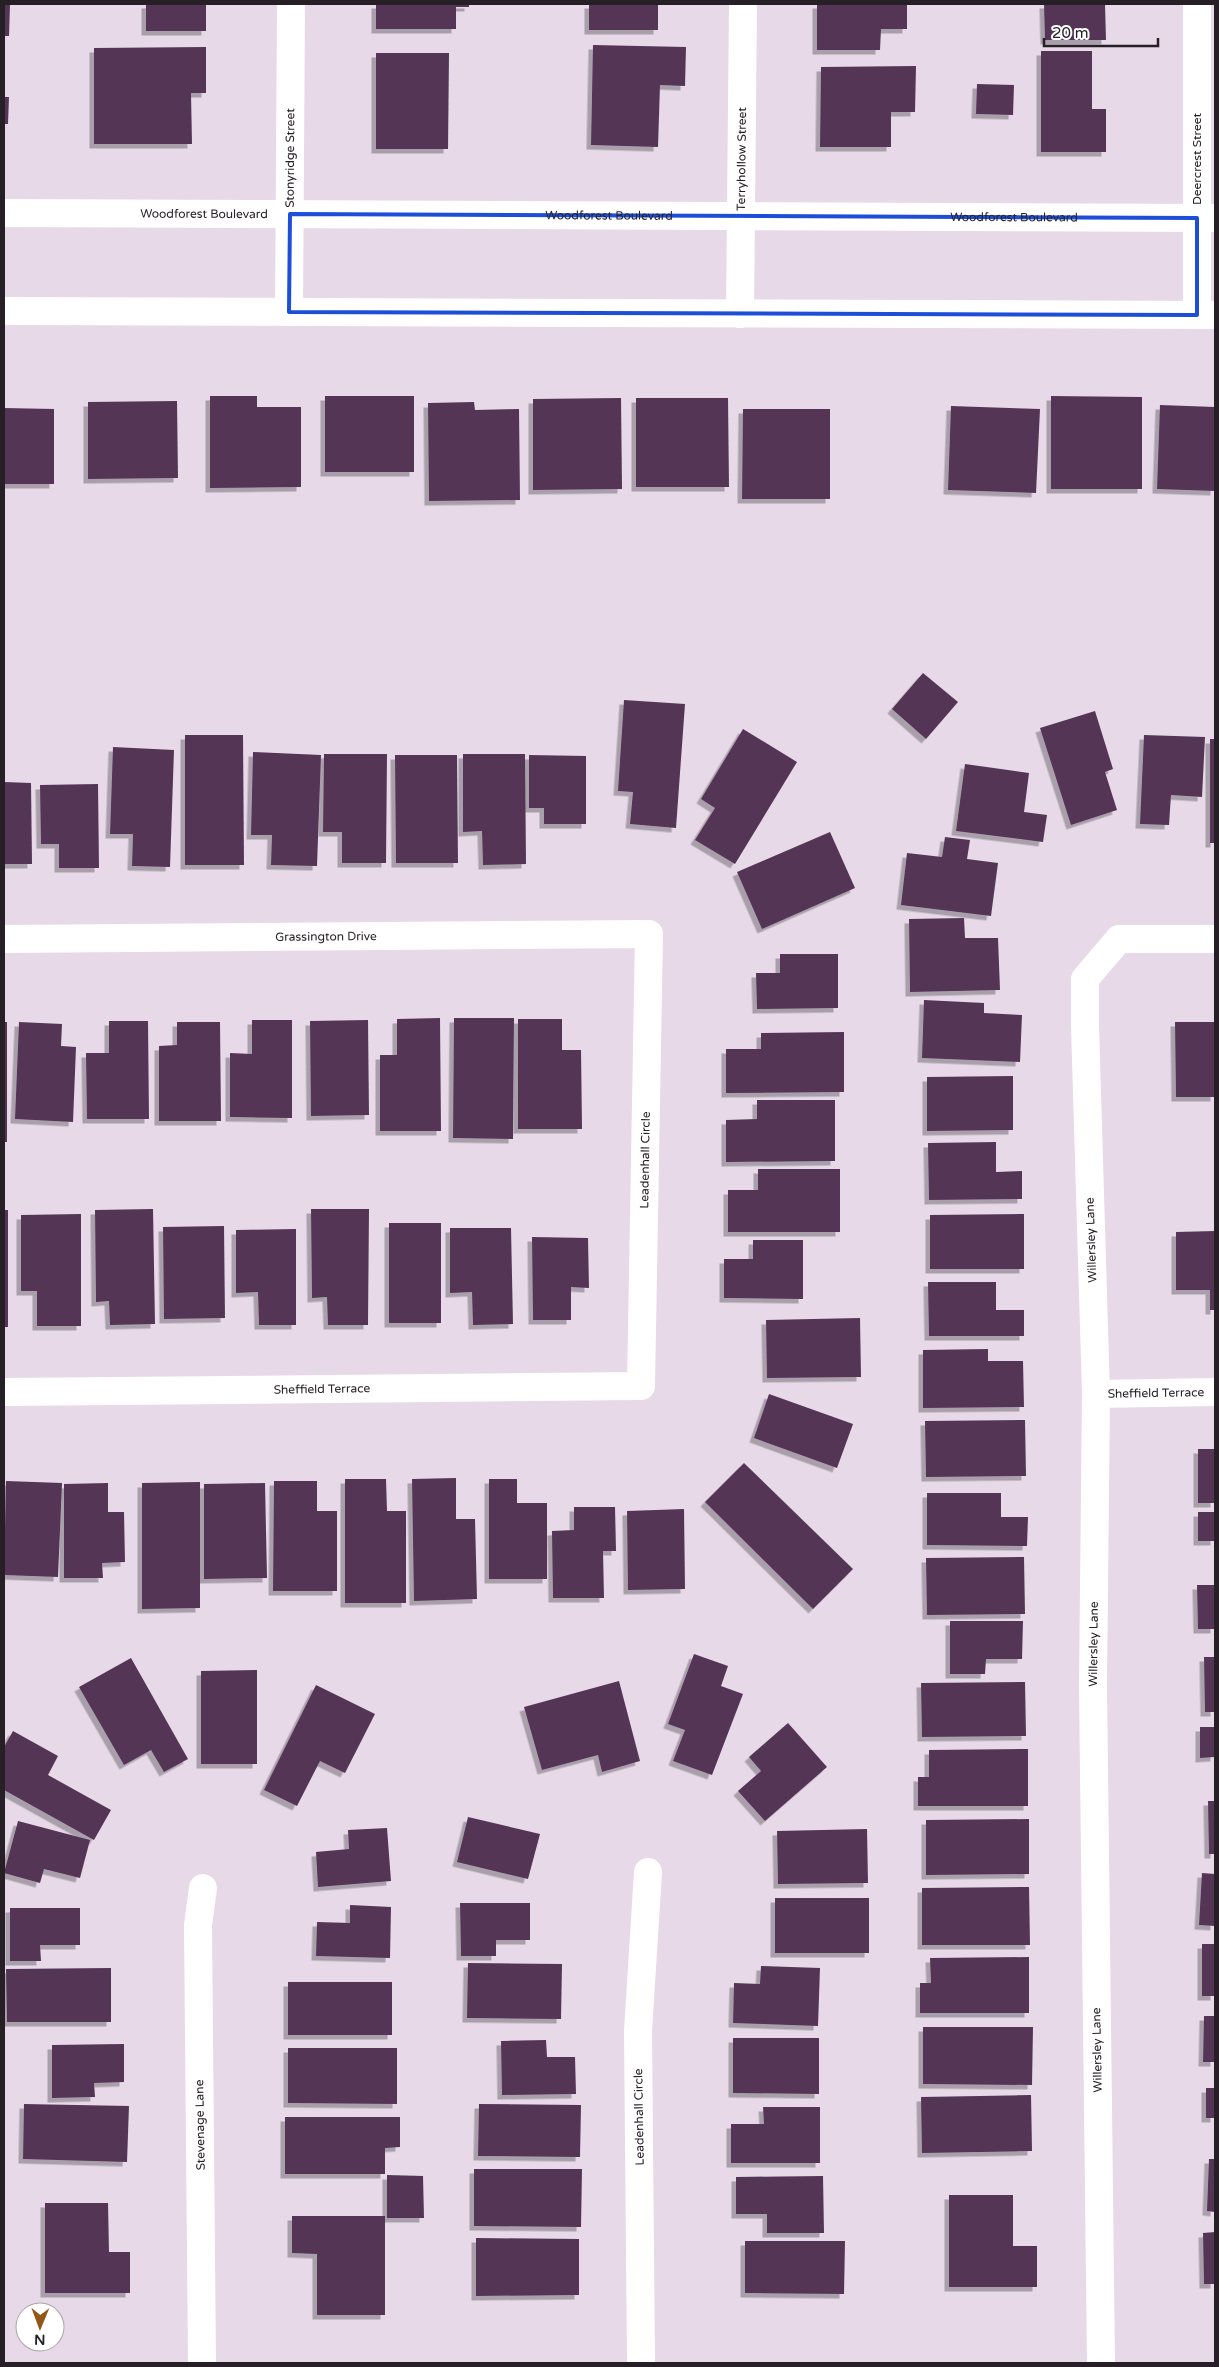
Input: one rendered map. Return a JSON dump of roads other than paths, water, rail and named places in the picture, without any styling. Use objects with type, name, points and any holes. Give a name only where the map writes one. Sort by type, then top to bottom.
[{"type":"street","name":"Stonyridge Street","points":[[289,312],[291,4]]},
{"type":"street","name":"Terryhollow Street","points":[[740,314],[743,4]]},
{"type":"street","name":"Deercrest Street","points":[[1197,4],[1206,218],[1206,315]]},
{"type":"street","name":"Woodforest Boulevard","points":[[4,213],[1206,218]]},
{"type":"street","points":[[4,311],[1206,315]]},
{"type":"street","name":"Grassington Drive","points":[[4,940],[649,934]]},
{"type":"street","name":"Leadenhall Circle","points":[[641,1386],[649,934]]},
{"type":"street","name":"Willersley Lane","points":[[1101,2363],[1093,1685],[1096,1394],[1085,1026],[1086,979],[1119,939],[1215,938]]},
{"type":"street","name":"Sheffield Terrace","points":[[4,1392],[641,1386]]},
{"type":"street","name":"Sheffield Terrace","points":[[1096,1394],[1215,1392]]},
{"type":"street","name":"Leadenhall Circle","points":[[641,2363],[638,2031],[648,1872]]},
{"type":"street","name":"Stevenage Lane","points":[[202,2363],[198,1925],[203,1888]]}]
